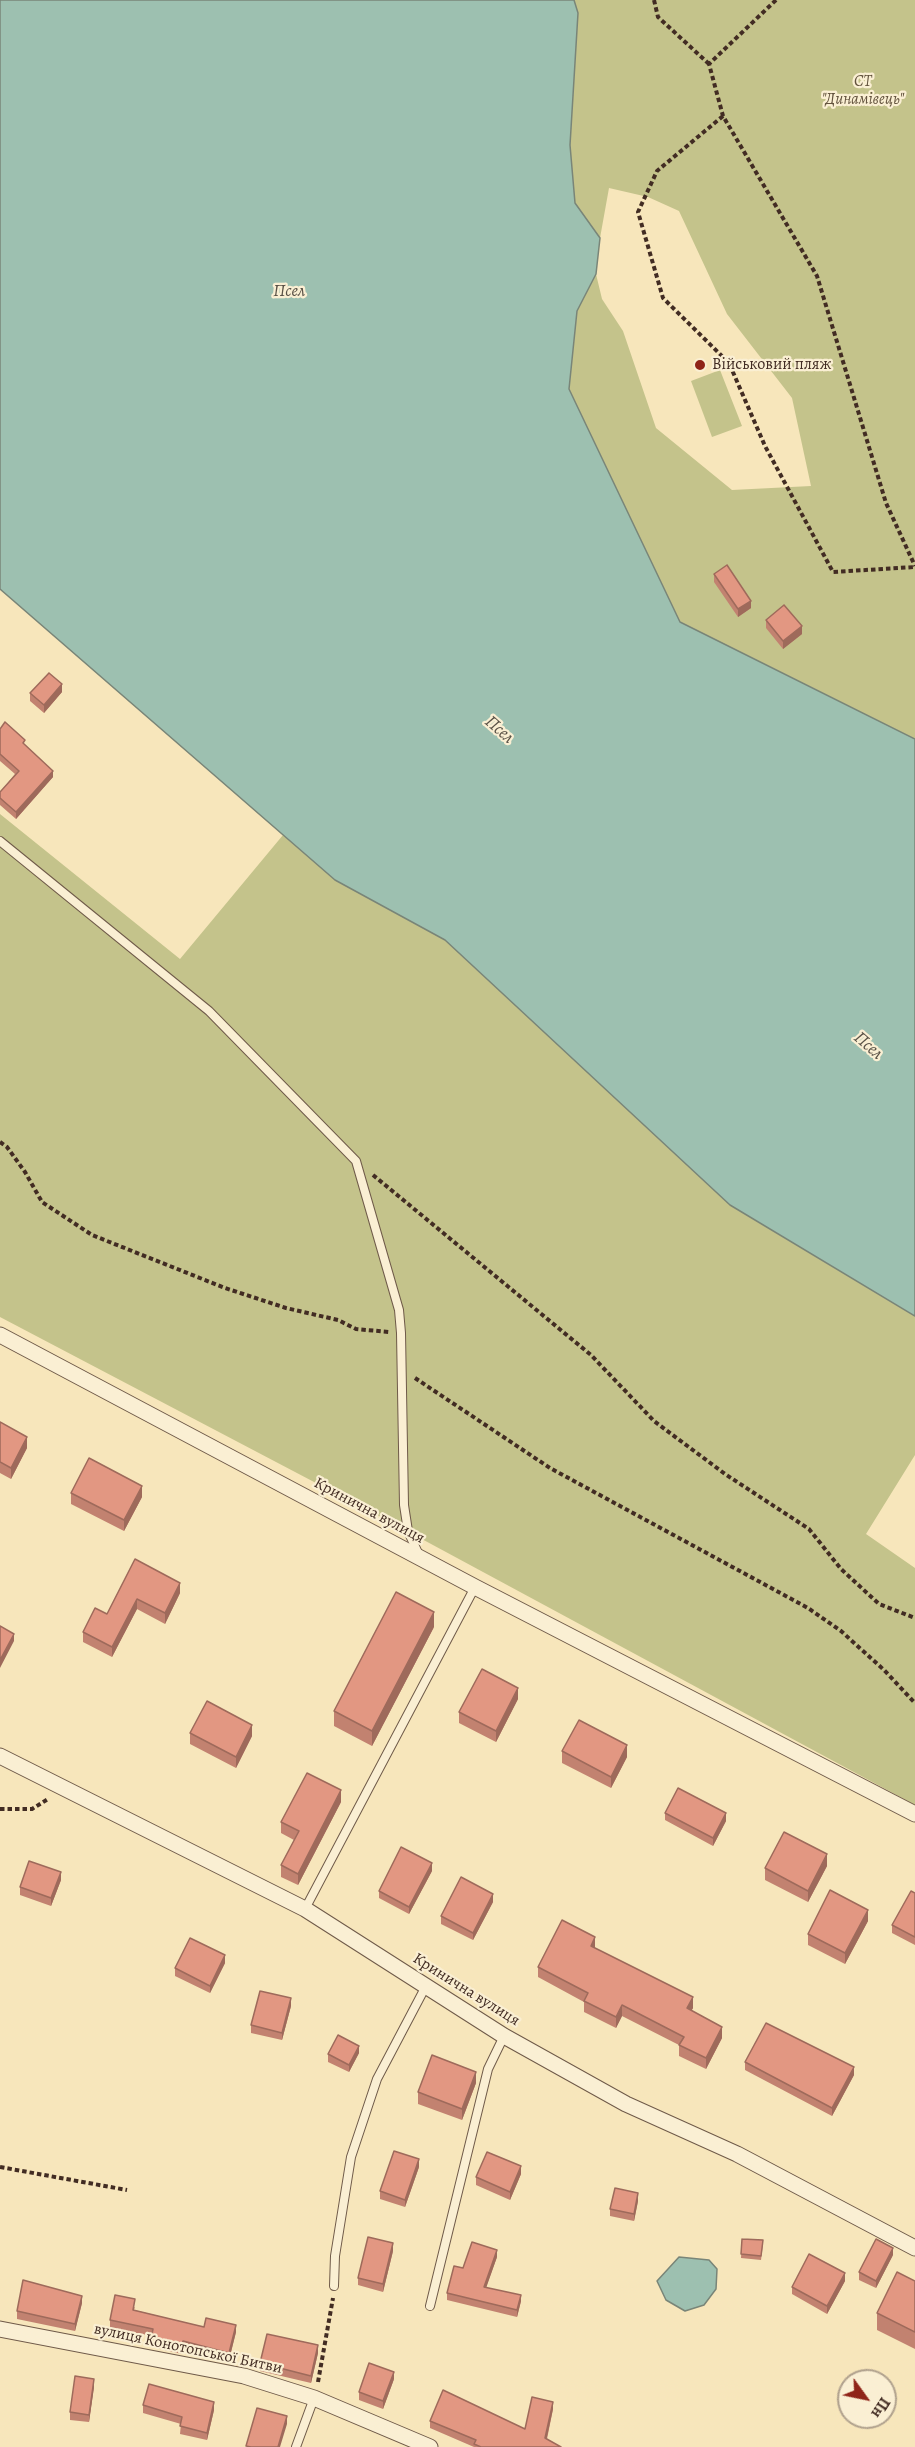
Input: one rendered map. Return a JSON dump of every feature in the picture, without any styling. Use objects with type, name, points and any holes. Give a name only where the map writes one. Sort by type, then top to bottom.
[{"type":"street","name":"Кринична вулиця","points":[[0,1335],[475,1587],[915,1814]]},
{"type":"street","name":"Кринична вулиця","points":[[0,1756],[306,1909],[504,2036],[627,2104],[737,2154],[915,2248]]},
{"type":"street","name":"вулиця Конотопської Битви","points":[[0,2329],[244,2376],[314,2398],[430,2447]]},
{"type":"lane","points":[[0,841],[209,1011],[356,1161],[399,1310],[404,1505],[408,1531],[419,1557]]},
{"type":"lane","points":[[306,1909],[475,1587]]},
{"type":"lane","points":[[334,2286],[335,2256],[351,2157],[377,2079],[426,1986]]},
{"type":"lane","points":[[430,2306],[489,2069],[504,2036]]},
{"type":"lane","points":[[296,2447],[314,2398]]},
{"type":"path","points":[[654,0],[658,17],[710,64],[723,116],[817,276],[886,503],[915,567],[833,572],[765,446],[729,363],[663,298],[639,212],[657,171],[723,116]]},
{"type":"path","points":[[710,64],[776,0]]},
{"type":"path","points":[[0,1142],[7,1147],[25,1172],[42,1202],[92,1235],[225,1288],[276,1305],[338,1320],[356,1329],[401,1333]]},
{"type":"path","points":[[356,1161],[591,1355],[654,1421],[725,1474],[809,1529],[842,1569],[879,1604],[915,1618]]},
{"type":"path","points":[[400,1368],[550,1468],[808,1608],[841,1631],[884,1670],[915,1703]]},
{"type":"path","points":[[0,1809],[32,1809],[46,1801],[57,1786]]},
{"type":"path","points":[[0,2167],[127,2190]]},
{"type":"path","points":[[314,2398],[327,2338],[334,2286]]},
{"type":"green space","name":"СТ \"Динамівець\"","points":[[574,0],[915,0],[915,739],[680,622],[569,389],[577,311],[596,274],[602,299],[623,331],[656,428],[732,490],[811,486],[792,398],[727,314],[679,211],[648,197],[609,188],[600,238],[575,204],[570,145],[578,13]]},
{"type":"green space","points":[[720,370],[742,426],[712,437],[691,381]]},
{"type":"green space","points":[[0,814],[180,959],[283,835],[335,880],[445,940],[730,1205],[915,1316],[915,1455],[866,1534],[915,1568],[915,1805],[394,1524],[0,1317]]},
{"type":"water","name":"Псел","points":[[0,0],[574,0],[578,13],[570,145],[575,203],[600,238],[596,274],[577,311],[569,389],[680,622],[915,739],[915,1316],[730,1205],[445,940],[335,880],[0,589]]},
{"type":"water","points":[[679,2257],[709,2260],[717,2269],[716,2289],[704,2305],[685,2311],[666,2300],[657,2281]]},
{"type":"building","points":[[727,565],[751,601],[738,609],[714,574]]},
{"type":"building","points":[[784,605],[802,626],[783,641],[766,620]]},
{"type":"building","points":[[49,673],[62,684],[44,705],[30,693]]},
{"type":"building","points":[[5,722],[25,740],[23,743],[53,771],[16,812],[0,798],[0,792],[19,771],[0,754],[0,729]]},
{"type":"building","points":[[0,1422],[27,1437],[11,1468],[0,1462]]},
{"type":"building","points":[[89,1458],[142,1486],[124,1520],[71,1493]]},
{"type":"building","points":[[135,1559],[180,1583],[165,1613],[137,1599],[112,1647],[83,1632],[95,1608],[107,1614]]},
{"type":"building","points":[[396,1592],[434,1612],[372,1731],[334,1711]]},
{"type":"building","points":[[0,1626],[14,1634],[0,1660]]},
{"type":"building","points":[[482,1669],[518,1688],[496,1731],[459,1712]]},
{"type":"building","points":[[207,1701],[252,1725],[236,1757],[190,1733]]},
{"type":"building","points":[[579,1720],[627,1745],[611,1777],[562,1751]]},
{"type":"building","points":[[307,1773],[341,1790],[298,1874],[281,1865],[299,1831],[281,1822]]},
{"type":"building","points":[[678,1788],[726,1813],[713,1838],[665,1813]]},
{"type":"building","points":[[784,1832],[827,1854],[808,1891],[765,1868]]},
{"type":"building","points":[[401,1847],[432,1863],[409,1907],[379,1891]]},
{"type":"building","points":[[29,1861],[61,1872],[51,1898],[20,1887]]},
{"type":"building","points":[[461,1877],[493,1894],[473,1933],[441,1916]]},
{"type":"building","points":[[830,1890],[868,1910],[845,1953],[808,1934]]},
{"type":"building","points":[[911,1891],[915,1893],[915,1937],[892,1925]]},
{"type":"building","points":[[562,1920],[595,1937],[591,1946],[693,1997],[687,2008],[722,2027],[706,2058],[679,2045],[684,2037],[622,2005],[616,2017],[584,2001],[588,1993],[538,1967]]},
{"type":"building","points":[[190,1938],[225,1955],[210,1986],[175,1968]]},
{"type":"building","points":[[260,1991],[291,1998],[282,2033],[251,2025]]},
{"type":"building","points":[[766,2023],[854,2067],[832,2108],[745,2062]]},
{"type":"building","points":[[338,2035],[359,2046],[349,2065],[328,2054]]},
{"type":"building","points":[[432,2055],[476,2072],[462,2109],[418,2092]]},
{"type":"building","points":[[394,2151],[419,2159],[405,2200],[380,2191]]},
{"type":"building","points":[[487,2152],[521,2166],[510,2192],[476,2177]]},
{"type":"building","points":[[615,2188],[638,2193],[634,2214],[610,2209]]},
{"type":"building","points":[[368,2237],[393,2243],[383,2284],[358,2278]]},
{"type":"building","points":[[742,2239],[763,2240],[761,2256],[741,2254]]},
{"type":"building","points":[[876,2239],[893,2248],[876,2281],[859,2272]]},
{"type":"building","points":[[472,2242],[497,2250],[484,2287],[521,2295],[517,2310],[447,2293],[454,2266],[463,2268]]},
{"type":"building","points":[[809,2254],[845,2273],[827,2306],[792,2287]]},
{"type":"building","points":[[897,2272],[915,2281],[915,2332],[877,2313]]},
{"type":"building","points":[[23,2280],[82,2296],[75,2324],[17,2311]]},
{"type":"building","points":[[115,2295],[135,2299],[133,2310],[204,2327],[206,2318],[236,2325],[229,2353],[183,2341],[182,2346],[151,2339],[153,2329],[110,2320]]},
{"type":"building","points":[[267,2334],[318,2345],[311,2376],[260,2363]]},
{"type":"building","points":[[369,2363],[394,2372],[383,2401],[359,2392]]},
{"type":"building","points":[[75,2376],[94,2379],[89,2415],[70,2412]]},
{"type":"building","points":[[149,2384],[214,2402],[207,2433],[180,2426],[182,2417],[143,2405]]},
{"type":"building","points":[[443,2390],[525,2429],[532,2397],[553,2402],[545,2438],[561,2447],[481,2447],[474,2444],[476,2440],[430,2421]]},
{"type":"building","points":[[257,2408],[287,2416],[278,2447],[246,2446]]},
{"type":"place","name":"Військовий пляж","points":[[700,365]]}]
